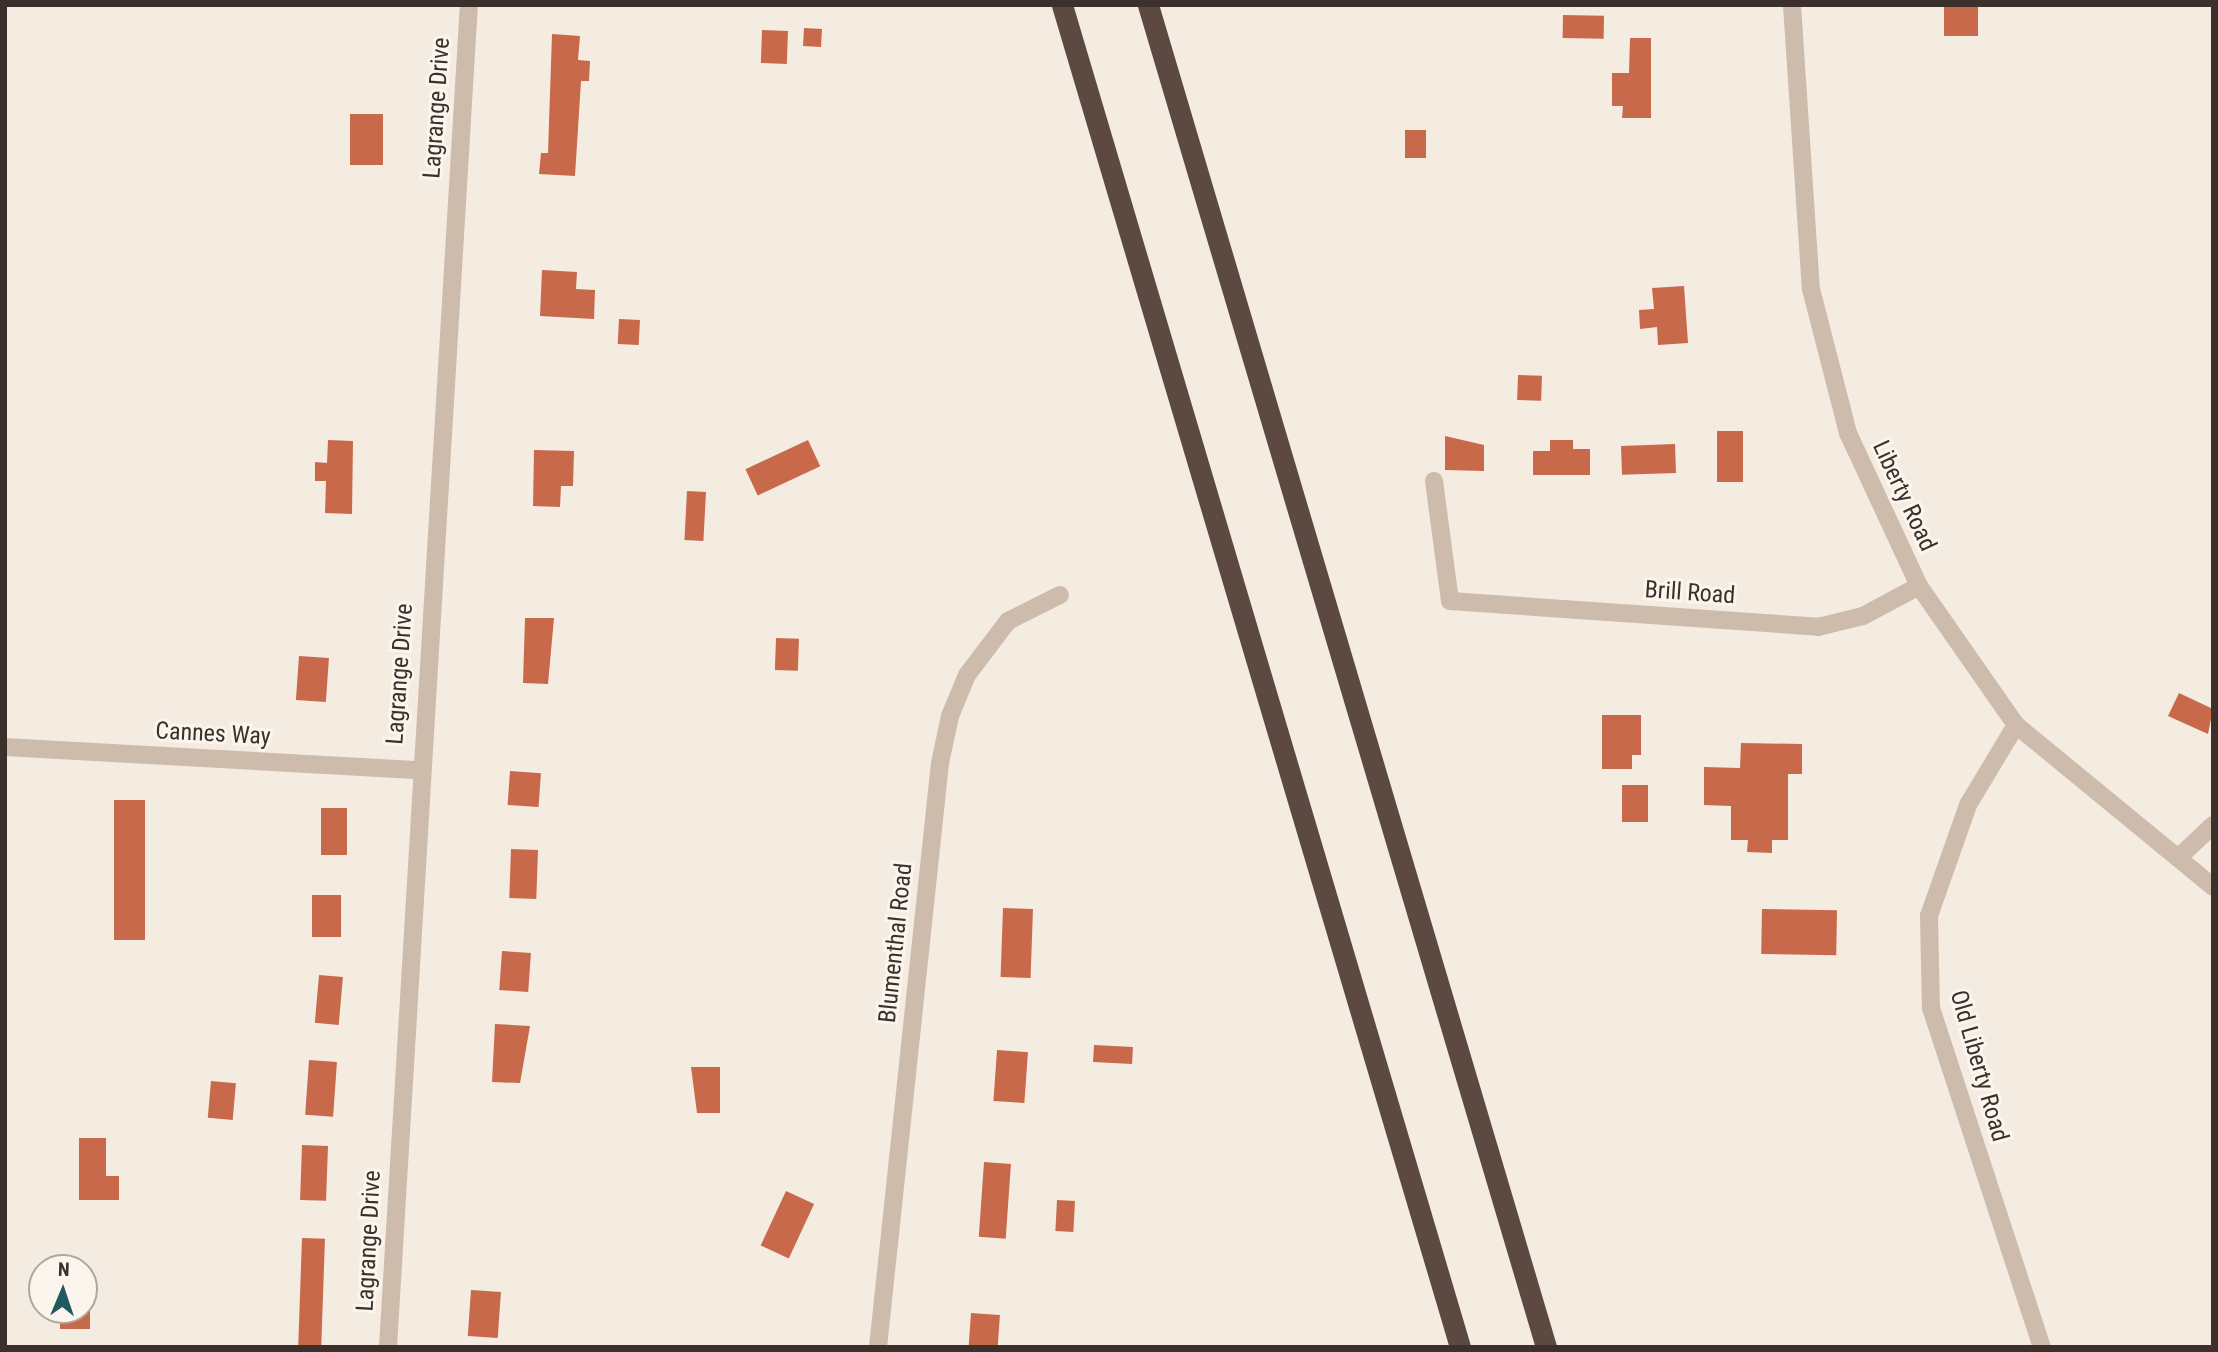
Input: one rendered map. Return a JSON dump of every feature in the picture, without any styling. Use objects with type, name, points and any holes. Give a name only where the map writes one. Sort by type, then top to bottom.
[{"type":"highway","points":[[1062,5],[1460,1347]]},
{"type":"highway","points":[[1148,5],[1546,1347]]},
{"type":"street","name":"Lagrange Drive","points":[[388,1347],[419,770],[469,5]]},
{"type":"street","name":"Liberty Road","points":[[1792,5],[1811,289],[1848,433],[1919,586],[2016,724],[2213,887]]},
{"type":"street","name":"Brill Road","points":[[1434,481],[1450,601],[1818,627],[1863,616],[1919,586]]},
{"type":"street","name":"Blumenthal Road","points":[[878,1347],[950,716],[967,675],[1008,621],[1060,595]]},
{"type":"street","name":"Old Liberty Road","points":[[2016,724],[1968,805],[1929,916],[1931,1008],[2042,1347]]},
{"type":"street","name":"Cannes Way","points":[[5,747],[419,770]]},
{"type":"street","points":[[2178,858],[2213,825]]},
{"type":"building","points":[[1944,5],[1978,5],[1978,36],[1944,36]]},
{"type":"building","points":[[1563,15],[1604,16],[1604,39],[1563,38]]},
{"type":"building","points":[[804,28],[822,29],[821,47],[803,46]]},
{"type":"building","points":[[762,30],[788,31],[787,64],[761,63]]},
{"type":"building","points":[[552,34],[580,36],[578,60],[590,61],[589,81],[581,81],[575,176],[539,174],[541,153],[548,153]]},
{"type":"building","points":[[1630,38],[1651,38],[1651,118],[1622,118],[1623,106],[1612,106],[1612,73],[1629,73]]},
{"type":"building","points":[[350,114],[383,114],[383,165],[350,165]]},
{"type":"building","points":[[1405,130],[1426,130],[1426,158],[1405,158]]},
{"type":"building","points":[[542,270],[577,272],[576,289],[595,290],[594,319],[540,316]]},
{"type":"building","points":[[1684,286],[1688,343],[1658,345],[1657,327],[1640,329],[1639,310],[1654,309],[1652,288]]},
{"type":"building","points":[[619,319],[640,320],[639,345],[618,344]]},
{"type":"building","points":[[1518,375],[1542,376],[1541,401],[1517,400]]},
{"type":"building","points":[[1717,431],[1743,431],[1743,482],[1717,482]]},
{"type":"building","points":[[1445,436],[1484,445],[1484,471],[1445,470]]},
{"type":"building","points":[[328,440],[353,441],[352,514],[325,513],[326,481],[315,481],[315,462],[327,463]]},
{"type":"building","points":[[808,440],[820,466],[758,495],[745,469]]},
{"type":"building","points":[[1550,440],[1573,440],[1573,449],[1590,449],[1590,475],[1533,475],[1533,451],[1550,451]]},
{"type":"building","points":[[1675,444],[1676,473],[1622,475],[1621,446]]},
{"type":"building","points":[[534,450],[574,451],[573,486],[561,486],[560,507],[533,506]]},
{"type":"building","points":[[687,491],[706,492],[703,541],[684,540]]},
{"type":"building","points":[[525,618],[554,618],[548,684],[523,683]]},
{"type":"building","points":[[776,638],[799,639],[798,671],[775,670]]},
{"type":"building","points":[[299,656],[329,658],[326,702],[296,700]]},
{"type":"building","points":[[2179,693],[2213,709],[2208,734],[2168,716]]},
{"type":"building","points":[[1602,715],[1641,715],[1641,755],[1632,755],[1632,769],[1602,769]]},
{"type":"building","points":[[1741,743],[1802,744],[1802,774],[1788,774],[1788,840],[1772,840],[1772,853],[1747,852],[1748,840],[1731,840],[1731,806],[1704,805],[1704,767],[1740,768]]},
{"type":"building","points":[[510,771],[541,773],[539,807],[508,805]]},
{"type":"building","points":[[1622,785],[1648,785],[1648,822],[1622,822]]},
{"type":"building","points":[[114,800],[145,800],[145,940],[114,940]]},
{"type":"building","points":[[321,808],[347,808],[347,855],[321,855]]},
{"type":"building","points":[[511,849],[538,850],[536,899],[509,898]]},
{"type":"building","points":[[312,895],[341,895],[341,937],[312,937]]},
{"type":"building","points":[[1003,908],[1033,909],[1031,978],[1001,977]]},
{"type":"building","points":[[1762,909],[1837,910],[1836,955],[1761,954]]},
{"type":"building","points":[[502,951],[531,953],[528,992],[499,990]]},
{"type":"building","points":[[319,975],[343,977],[339,1025],[315,1023]]},
{"type":"building","points":[[495,1024],[530,1026],[520,1083],[492,1082]]},
{"type":"building","points":[[1094,1045],[1133,1047],[1132,1064],[1093,1062]]},
{"type":"building","points":[[997,1050],[1028,1052],[1024,1103],[993,1101]]},
{"type":"building","points":[[309,1060],[337,1062],[333,1117],[305,1115]]},
{"type":"building","points":[[691,1067],[720,1067],[720,1113],[697,1113]]},
{"type":"building","points":[[211,1081],[236,1083],[233,1120],[208,1118]]},
{"type":"building","points":[[79,1138],[106,1138],[106,1176],[119,1176],[119,1200],[79,1200]]},
{"type":"building","points":[[302,1145],[328,1146],[326,1201],[300,1200]]},
{"type":"building","points":[[984,1162],[1011,1164],[1006,1239],[979,1237]]},
{"type":"building","points":[[786,1191],[814,1204],[789,1258],[761,1245]]},
{"type":"building","points":[[1057,1200],[1075,1201],[1073,1232],[1055,1231]]},
{"type":"building","points":[[302,1238],[325,1239],[321,1347],[298,1347]]},
{"type":"building","points":[[471,1290],[501,1292],[498,1338],[468,1336]]},
{"type":"building","points":[[971,1313],[1000,1315],[998,1347],[969,1347]]},
{"type":"building","points":[[60,1324],[90,1324],[90,1329],[60,1329]]}]
